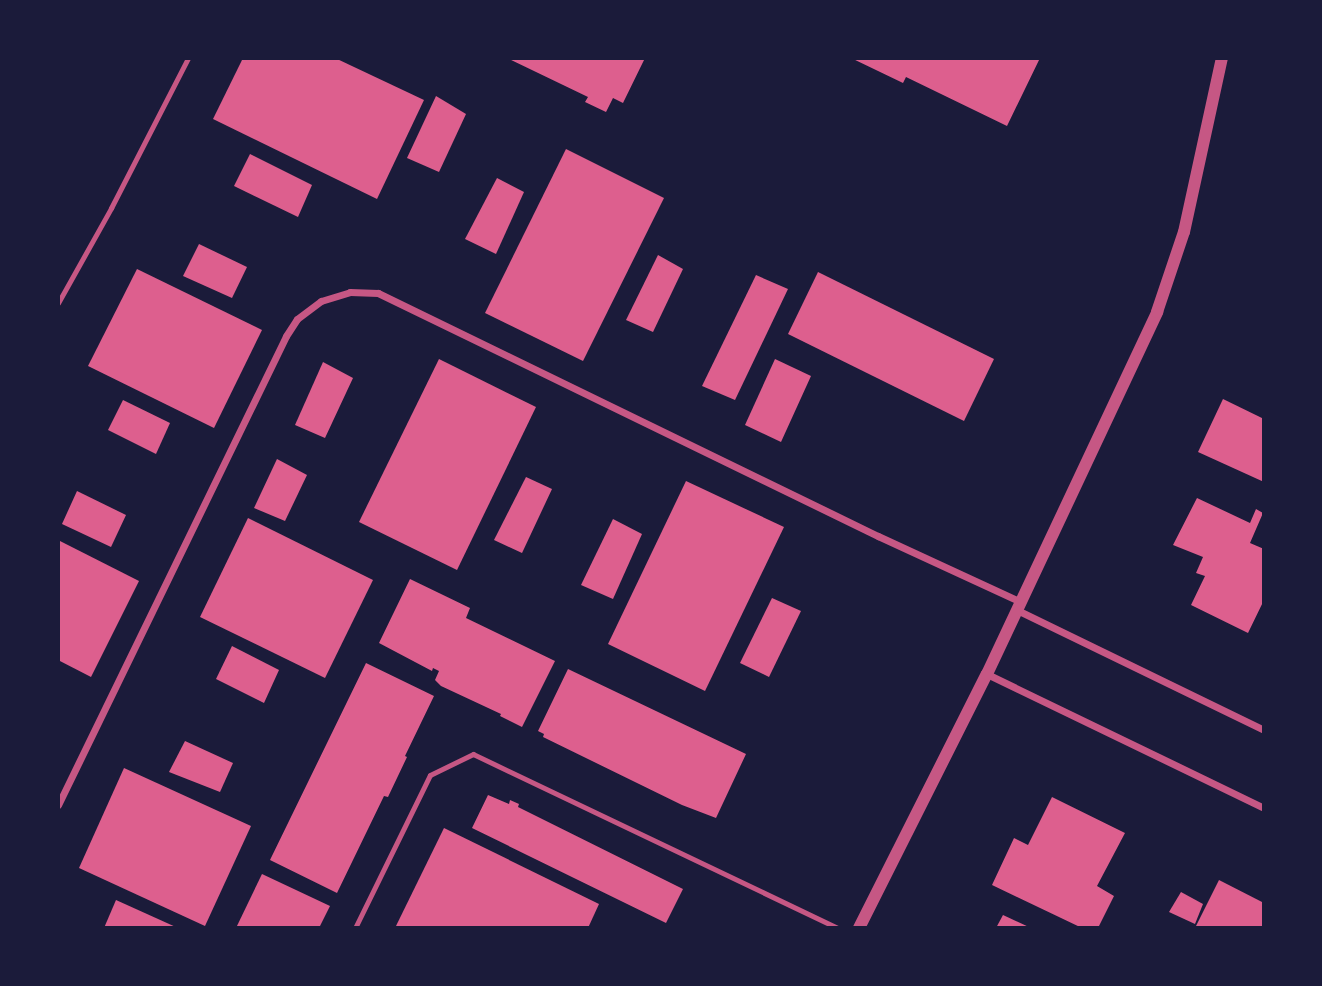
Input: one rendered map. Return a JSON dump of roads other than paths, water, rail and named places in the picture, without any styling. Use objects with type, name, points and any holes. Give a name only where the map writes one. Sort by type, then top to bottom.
[{"type":"street","points":[[859,928],[987,674],[1157,312],[1184,232],[1222,58]]},
{"type":"street","points":[[58,805],[286,336],[297,319],[321,301],[350,292],[378,293],[878,536],[1264,730]]},
{"type":"street","points":[[987,674],[1264,808]]},
{"type":"lane","points":[[58,303],[111,208],[188,58]]},
{"type":"lane","points":[[355,928],[430,775],[473,754],[838,928]]}]
